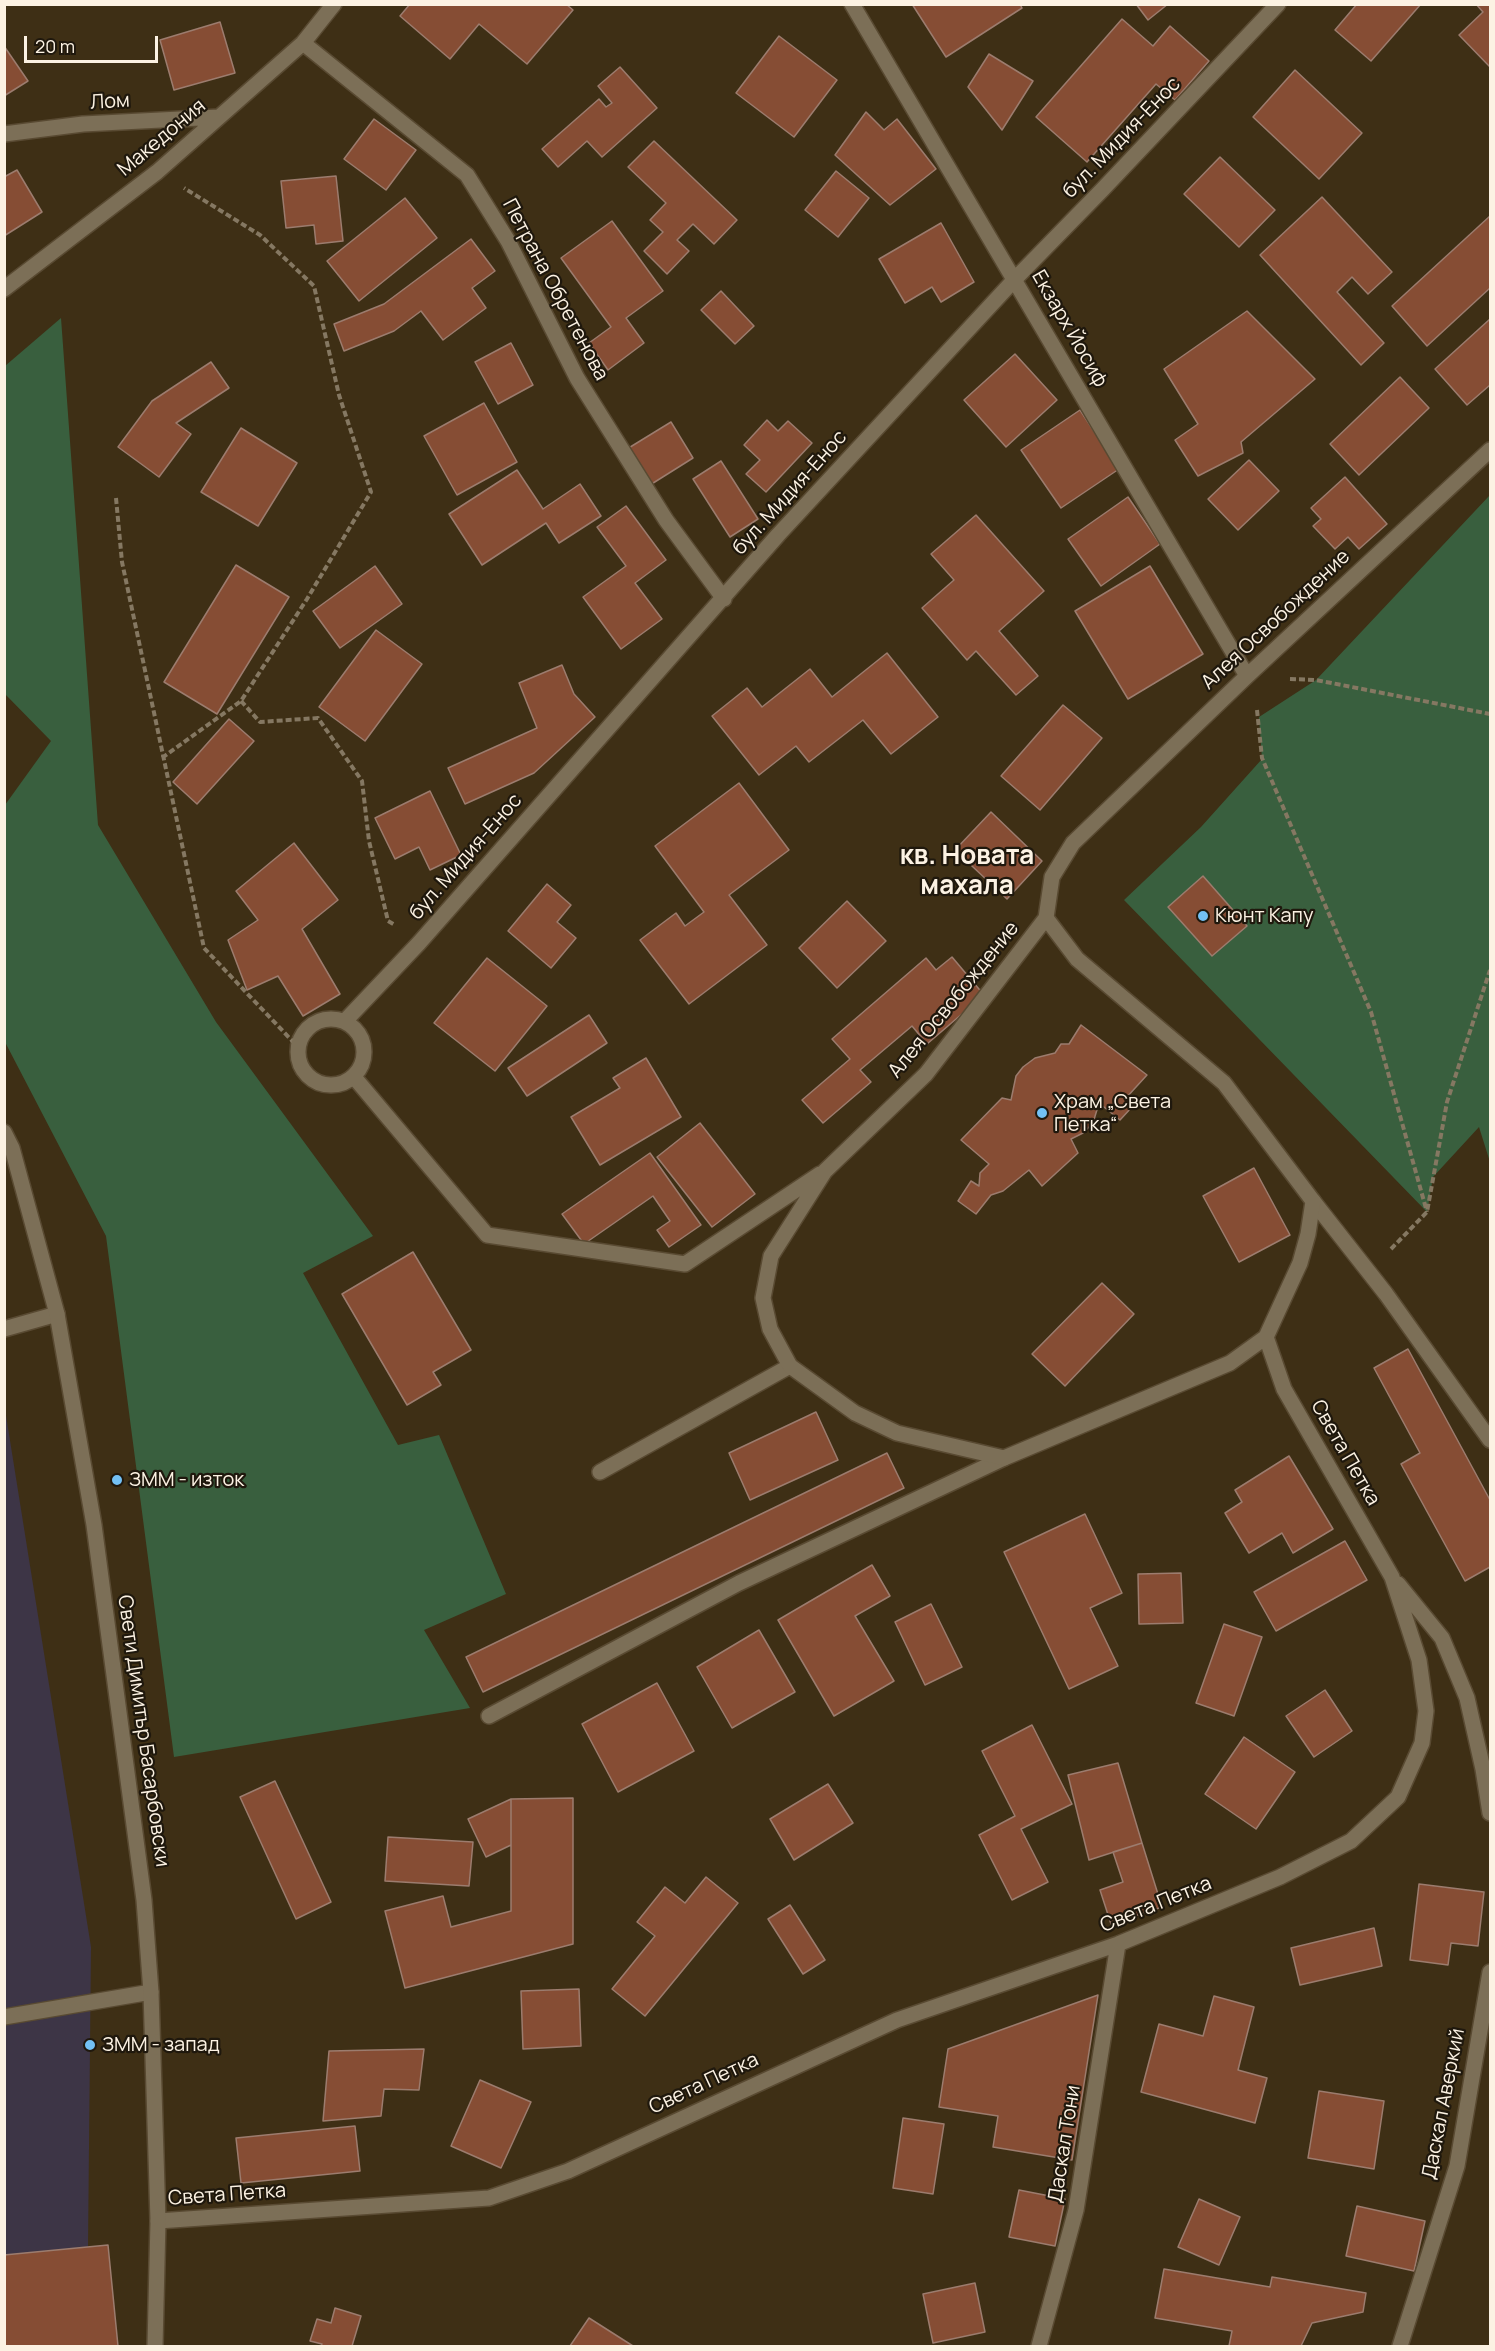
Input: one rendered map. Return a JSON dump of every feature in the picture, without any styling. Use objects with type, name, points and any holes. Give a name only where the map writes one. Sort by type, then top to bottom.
[{"type":"street","name":"Македония","points":[[4,289],[157,172],[303,43],[334,4]]},
{"type":"street","name":"Екзарх Йосиф","points":[[852,4],[1247,676]]},
{"type":"street","name":"бул. Мидия-Енос","points":[[345,1021],[419,943],[778,536],[1015,279],[1278,4]]},
{"type":"street","name":"Петрана Обретенова","points":[[303,43],[467,175],[508,241],[577,378],[666,520],[723,599]]},
{"type":"street","name":"Лом","points":[[4,134],[83,124],[219,117]]},
{"type":"street","name":"Алея Освобождение","points":[[1004,1458],[897,1433],[855,1413],[790,1366],[770,1329],[763,1298],[771,1256],[825,1171],[926,1074],[1046,918],[1052,877],[1073,843],[1247,676],[1491,450]]},
{"type":"street","points":[[1046,918],[1077,959],[1224,1083],[1368,1272],[1491,1440]]},
{"type":"street","points":[[333,1018],[345,1021],[357,1030],[363,1040],[364,1057],[361,1068],[354,1077],[335,1086],[316,1082],[306,1074],[300,1064],[298,1047],[302,1036],[312,1025],[322,1020],[333,1018]]},
{"type":"street","points":[[354,1077],[488,1235],[685,1264],[825,1171]]},
{"type":"street","name":"Свети Димитър Басарбовски","points":[[4,1132],[12,1148],[57,1314],[94,1525],[144,1900],[151,1992],[158,2221],[155,2346]]},
{"type":"street","points":[[489,1716],[739,1583],[1004,1458],[1230,1363],[1266,1337],[1300,1263],[1308,1234],[1313,1201]]},
{"type":"street","points":[[4,1329],[57,1314]]},
{"type":"street","name":"Света Петка","points":[[158,2221],[489,2198],[568,2171],[897,2020],[1118,1944],[1280,1877],[1351,1841],[1398,1797],[1422,1743],[1426,1712],[1419,1660],[1392,1576],[1284,1389],[1266,1337]]},
{"type":"street","points":[[600,1472],[790,1366]]},
{"type":"street","points":[[1392,1576],[1442,1638],[1467,1698],[1491,1813]]},
{"type":"street","name":"Даскал Тони","points":[[1039,2346],[1076,2210],[1118,1944]]},
{"type":"street","name":"Даскал Аверкий","points":[[1400,2346],[1457,2166],[1491,1972]]},
{"type":"street","points":[[4,2018],[151,1992]]},
{"type":"path","points":[[157,172],[260,235],[314,286],[339,395],[371,492],[307,599],[241,701],[162,758]]},
{"type":"path","points":[[117,498],[122,562],[204,948],[298,1047]]},
{"type":"path","points":[[1427,1212],[1371,1012],[1262,759],[1259,717],[1247,676],[1316,681],[1491,714]]},
{"type":"path","points":[[241,701],[260,722],[318,718],[362,781],[369,841],[388,921],[419,943]]},
{"type":"path","points":[[1368,1272],[1427,1212],[1447,1102],[1491,970]]},
{"type":"shaded area","points":[[4,1403],[91,1947],[87,2346],[5,2346]]},
{"type":"green space","points":[[61,318],[98,825],[216,1022],[373,1236],[303,1273],[398,1445],[439,1435],[506,1594],[424,1630],[470,1708],[174,1757],[106,1236],[5,1042],[5,805],[51,741],[5,694],[5,366]]},
{"type":"green space","points":[[1490,495],[1490,1162],[1479,1127],[1433,1177],[1427,1212],[1124,900],[1201,827],[1262,759],[1259,717],[1316,680]]},
{"type":"building","points":[[410,4],[566,4],[573,10],[527,64],[479,24],[450,59],[400,16]]},
{"type":"building","points":[[912,4],[1020,4],[1022,8],[946,57]]},
{"type":"building","points":[[1136,4],[1168,4],[1148,20]]},
{"type":"building","points":[[1357,4],[1421,4],[1371,61],[1335,30]]},
{"type":"building","points":[[1476,4],[1490,4],[1490,67],[1459,35],[1483,12]]},
{"type":"building","points":[[1122,19],[1153,46],[1170,26],[1209,61],[1175,100],[1156,84],[1087,162],[1036,117]]},
{"type":"building","points":[[220,22],[235,73],[174,90],[160,40]]},
{"type":"building","points":[[779,36],[837,80],[794,137],[736,93]]},
{"type":"building","points":[[4,46],[28,81],[4,96]]},
{"type":"building","points":[[989,54],[1033,81],[1002,130],[968,87]]},
{"type":"building","points":[[620,67],[657,108],[602,157],[587,141],[558,167],[542,149],[599,99],[606,107],[612,103],[598,86]]},
{"type":"building","points":[[1295,70],[1362,133],[1319,179],[1253,117]]},
{"type":"building","points":[[866,112],[884,130],[897,119],[936,169],[890,205],[835,155]]},
{"type":"building","points":[[374,119],[416,150],[386,190],[344,159]]},
{"type":"building","points":[[654,141],[737,220],[714,244],[693,224],[677,240],[689,251],[667,274],[644,251],[663,232],[650,220],[666,203],[628,167]]},
{"type":"building","points":[[1220,157],[1275,210],[1239,247],[1184,194]]},
{"type":"building","points":[[17,170],[42,212],[4,236],[4,177]]},
{"type":"building","points":[[836,171],[869,198],[838,237],[805,210]]},
{"type":"building","points":[[336,176],[343,241],[316,244],[314,225],[286,228],[281,181]]},
{"type":"building","points":[[1322,197],[1392,272],[1368,294],[1352,277],[1337,292],[1384,343],[1361,365],[1260,255]]},
{"type":"building","points":[[405,198],[437,238],[359,301],[327,261]]},
{"type":"building","points":[[1490,216],[1490,288],[1427,346],[1392,306]]},
{"type":"building","points":[[612,221],[663,291],[626,318],[644,343],[608,370],[589,343],[611,327],[561,258]]},
{"type":"building","points":[[941,223],[974,282],[941,302],[932,287],[905,303],[879,259]]},
{"type":"building","points":[[471,239],[495,271],[472,288],[486,308],[443,340],[421,311],[394,331],[344,351],[334,324],[384,304]]},
{"type":"building","points":[[721,291],[754,326],[735,344],[701,310]]},
{"type":"building","points":[[1247,311],[1315,379],[1241,442],[1243,453],[1198,476],[1175,440],[1198,424],[1164,369]]},
{"type":"building","points":[[1490,319],[1490,385],[1467,405],[1435,369]]},
{"type":"building","points":[[511,343],[533,385],[498,404],[475,362]]},
{"type":"building","points":[[1015,354],[1057,400],[1006,447],[964,400]]},
{"type":"building","points":[[211,362],[229,388],[176,423],[191,434],[159,477],[118,447],[152,401]]},
{"type":"building","points":[[1400,377],[1429,408],[1359,475],[1330,444]]},
{"type":"building","points":[[484,403],[517,462],[457,495],[424,436]]},
{"type":"building","points":[[1080,410],[1119,469],[1061,508],[1021,450]]},
{"type":"building","points":[[767,420],[778,431],[788,421],[812,443],[766,492],[746,474],[760,460],[744,445]]},
{"type":"building","points":[[671,422],[693,458],[650,485],[627,449]]},
{"type":"building","points":[[241,428],[297,463],[258,526],[201,492]]},
{"type":"building","points":[[1249,460],[1279,491],[1238,530],[1208,499]]},
{"type":"building","points":[[721,461],[758,519],[730,537],[693,479]]},
{"type":"building","points":[[517,470],[543,509],[580,484],[601,516],[559,543],[546,523],[482,565],[449,514]]},
{"type":"building","points":[[1345,477],[1387,524],[1359,549],[1348,537],[1335,549],[1313,526],[1321,519],[1311,508]]},
{"type":"building","points":[[1128,497],[1160,544],[1101,586],[1068,539]]},
{"type":"building","points":[[626,506],[666,560],[635,583],[662,619],[621,649],[583,597],[626,566],[597,527]]},
{"type":"building","points":[[976,515],[1044,591],[999,631],[1038,676],[1016,695],[976,651],[967,660],[922,608],[954,580],[931,554]]},
{"type":"building","points":[[236,565],[289,597],[217,714],[164,682]]},
{"type":"building","points":[[375,566],[402,604],[340,648],[313,611]]},
{"type":"building","points":[[1150,566],[1203,654],[1128,699],[1075,611]]},
{"type":"building","points":[[376,630],[422,664],[365,741],[319,707]]},
{"type":"building","points":[[887,653],[938,717],[891,754],[863,720],[809,762],[796,746],[759,775],[712,716],[747,688],[762,707],[810,669],[832,697]]},
{"type":"building","points":[[562,665],[574,694],[595,717],[534,773],[465,804],[448,768],[537,728],[519,683]]},
{"type":"building","points":[[1063,705],[1102,738],[1040,810],[1001,776]]},
{"type":"building","points":[[229,719],[254,741],[197,804],[173,782]]},
{"type":"building","points":[[739,783],[789,850],[729,895],[767,945],[689,1004],[640,940],[676,913],[685,926],[704,912],[655,846]]},
{"type":"building","points":[[430,791],[461,855],[430,870],[419,847],[395,859],[375,818]]},
{"type":"building","points":[[991,812],[1042,861],[1007,899],[955,850]]},
{"type":"building","points":[[294,843],[338,900],[302,929],[340,994],[303,1016],[278,976],[247,990],[228,940],[258,920],[236,891]]},
{"type":"building","points":[[1203,876],[1247,926],[1212,956],[1168,907]]},
{"type":"building","points":[[547,884],[571,905],[557,922],[576,938],[551,968],[508,931]]},
{"type":"building","points":[[847,901],[886,941],[837,988],[799,948]]},
{"type":"building","points":[[952,957],[984,995],[927,1044],[912,1026],[860,1070],[871,1082],[823,1123],[802,1100],[850,1059],[832,1039],[926,958],[936,970]]},
{"type":"building","points":[[487,958],[547,1006],[495,1071],[434,1023]]},
{"type":"building","points":[[589,1015],[607,1043],[527,1096],[508,1068]]},
{"type":"building","name":"Храм „Света Петка“","points":[[1081,1025],[1147,1075],[1126,1098],[1132,1107],[1120,1120],[1099,1103],[1093,1123],[1083,1133],[1071,1139],[1078,1153],[1042,1186],[1029,1170],[1003,1191],[991,1195],[976,1214],[958,1201],[971,1181],[979,1186],[980,1173],[989,1164],[961,1140],[1002,1098],[1011,1100],[1016,1076],[1023,1067],[1035,1058],[1055,1053],[1061,1044],[1069,1044]]},
{"type":"building","points":[[646,1058],[681,1117],[600,1165],[571,1117],[620,1088],[613,1078]]},
{"type":"building","points":[[700,1123],[755,1194],[712,1227],[657,1157]]},
{"type":"building","points":[[650,1153],[701,1225],[669,1247],[657,1230],[670,1221],[653,1196],[584,1244],[562,1214]]},
{"type":"building","points":[[1254,1168],[1290,1235],[1239,1262],[1203,1196]]},
{"type":"building","points":[[413,1252],[471,1350],[433,1372],[441,1385],[407,1405],[342,1294]]},
{"type":"building","points":[[1102,1283],[1134,1314],[1065,1386],[1032,1354]]},
{"type":"building","points":[[1408,1349],[1490,1500],[1490,1567],[1465,1581],[1401,1464],[1420,1453],[1374,1368]]},
{"type":"building","points":[[816,1412],[838,1460],[750,1500],[729,1453]]},
{"type":"building","points":[[887,1453],[904,1488],[483,1692],[466,1657]]},
{"type":"building","points":[[1289,1456],[1333,1529],[1293,1553],[1282,1533],[1249,1553],[1225,1513],[1242,1502],[1235,1490]]},
{"type":"building","points":[[1085,1514],[1122,1593],[1090,1608],[1118,1666],[1069,1689],[1004,1552]]},
{"type":"building","points":[[1345,1541],[1367,1580],[1276,1631],[1254,1592]]},
{"type":"building","points":[[872,1565],[890,1596],[855,1616],[894,1681],[834,1716],[778,1620]]},
{"type":"building","points":[[1181,1573],[1183,1623],[1139,1624],[1138,1574]]},
{"type":"building","points":[[931,1604],[962,1667],[925,1685],[895,1622]]},
{"type":"building","points":[[1224,1624],[1262,1637],[1234,1716],[1196,1703]]},
{"type":"building","points":[[759,1630],[795,1692],[732,1728],[697,1667]]},
{"type":"building","points":[[657,1683],[694,1751],[618,1792],[582,1724]]},
{"type":"building","points":[[1325,1690],[1352,1731],[1314,1757],[1286,1716]]},
{"type":"building","points":[[1032,1725],[1072,1804],[1021,1829],[1048,1882],[1012,1900],[979,1835],[1015,1816],[982,1751]]},
{"type":"building","points":[[1244,1737],[1295,1772],[1256,1829],[1205,1794]]},
{"type":"building","points":[[1118,1763],[1142,1843],[1089,1860],[1068,1775]]},
{"type":"building","points":[[275,1781],[331,1902],[296,1919],[240,1797]]},
{"type":"building","points":[[828,1784],[853,1823],[794,1860],[770,1819]]},
{"type":"building","points":[[573,1798],[573,1944],[405,1988],[385,1911],[443,1896],[451,1927],[511,1911],[511,1799]]},
{"type":"building","points":[[511,1799],[511,1845],[486,1857],[468,1819]]},
{"type":"building","points":[[388,1837],[473,1842],[469,1886],[385,1881]]},
{"type":"building","points":[[1142,1843],[1162,1907],[1111,1924],[1100,1890],[1123,1882],[1113,1852]]},
{"type":"building","points":[[706,1877],[738,1903],[645,2016],[612,1989],[655,1936],[637,1922],[665,1887],[685,1903]]},
{"type":"building","points":[[1419,1884],[1484,1892],[1478,1946],[1451,1943],[1448,1965],[1410,1960]]},
{"type":"building","points":[[790,1905],[825,1960],[803,1974],[768,1919]]},
{"type":"building","points":[[1374,1928],[1382,1966],[1300,1985],[1291,1948]]},
{"type":"building","points":[[579,1989],[581,2046],[523,2049],[521,1991]]},
{"type":"building","points":[[1098,1995],[1072,2160],[993,2147],[998,2116],[939,2107],[948,2049]]},
{"type":"building","points":[[1214,1996],[1254,2007],[1238,2070],[1267,2078],[1255,2123],[1141,2092],[1159,2024],[1203,2036]]},
{"type":"building","points":[[424,2049],[419,2090],[384,2089],[381,2116],[323,2121],[329,2051]]},
{"type":"building","points":[[480,2080],[531,2102],[501,2168],[451,2146]]},
{"type":"building","points":[[1319,2091],[1384,2101],[1374,2169],[1308,2158]]},
{"type":"building","points":[[903,2118],[944,2124],[933,2194],[893,2188]]},
{"type":"building","points":[[355,2126],[360,2171],[241,2183],[236,2138]]},
{"type":"building","points":[[1019,2190],[1065,2199],[1055,2246],[1009,2237]]},
{"type":"building","points":[[1199,2199],[1240,2217],[1219,2265],[1178,2247]]},
{"type":"building","points":[[1357,2206],[1425,2221],[1414,2271],[1346,2256]]},
{"type":"building","points":[[108,2245],[118,2346],[4,2346],[4,2255]]},
{"type":"building","points":[[1164,2269],[1270,2287],[1272,2277],[1366,2293],[1363,2312],[1312,2323],[1301,2346],[1229,2346],[1232,2331],[1155,2318]]},
{"type":"building","points":[[975,2283],[985,2332],[933,2343],[923,2294]]},
{"type":"building","points":[[335,2308],[361,2316],[352,2346],[321,2346],[322,2344],[310,2341],[317,2319],[331,2323]]},
{"type":"building","points":[[589,2318],[633,2346],[570,2346]]},
{"type":"place","name":"Кюнт Капу","points":[[1203,916]]},
{"type":"place","name":"Храм „Света Петка“","points":[[1042,1113]]},
{"type":"place","name":"ЗММ - изток","points":[[117,1480]]},
{"type":"place","name":"ЗММ - запад","points":[[90,2045]]},
{"type":"district","name":"кв. Новата махала","points":[[967,872]]}]
